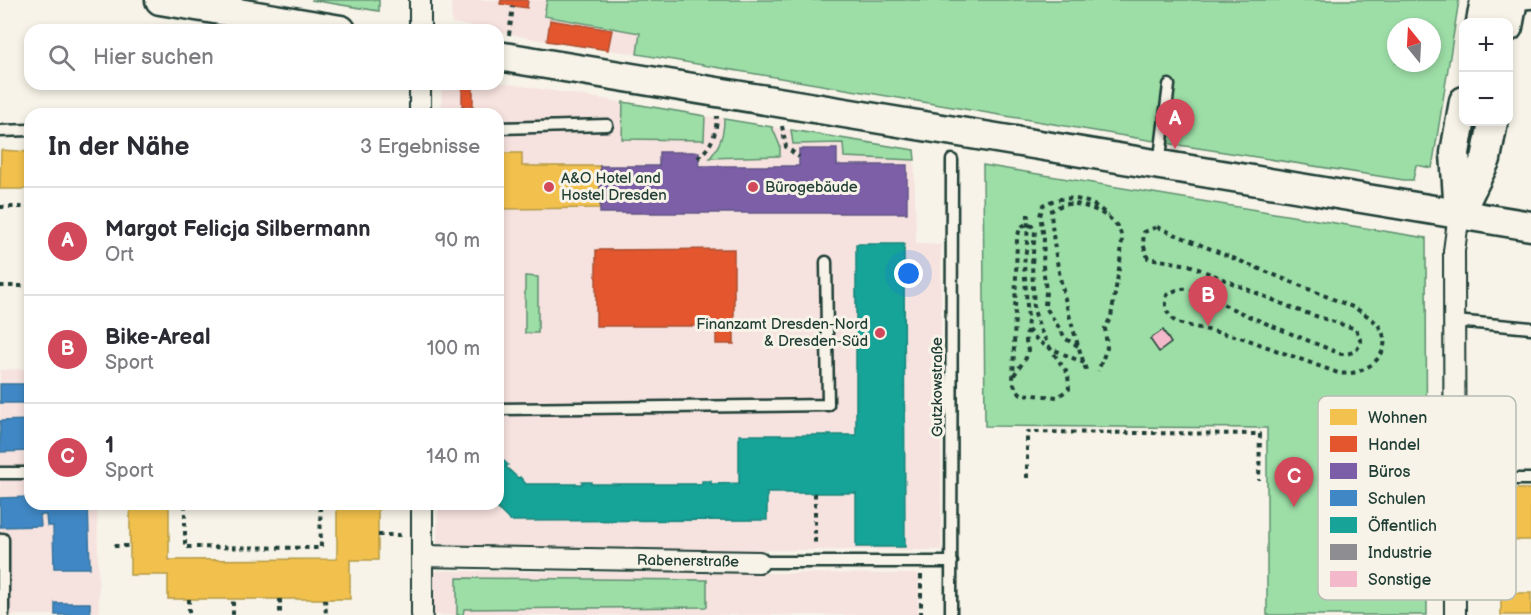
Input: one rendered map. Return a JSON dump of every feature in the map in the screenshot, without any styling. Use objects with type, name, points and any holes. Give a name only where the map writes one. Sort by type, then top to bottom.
[{"type":"main road","points":[[160,0],[305,24]]},
{"type":"main road","points":[[504,57],[1531,226]]},
{"type":"main road","points":[[1459,214],[1455,153],[1460,126]]},
{"type":"main road","points":[[1459,214],[1486,159],[1491,126]]},
{"type":"street","points":[[420,0],[420,24]]},
{"type":"street","points":[[420,90],[420,108]]},
{"type":"street","points":[[1455,396],[1454,250],[1459,214]]},
{"type":"street","points":[[422,510],[422,615]]},
{"type":"street","name":"Rabenerstraße","points":[[422,556],[759,562]]},
{"type":"lane","points":[[1159,165],[1169,86]]},
{"type":"lane","points":[[504,128],[608,125]]},
{"type":"lane","points":[[0,131],[24,130]]},
{"type":"lane","name":"Gutzkowstraße","points":[[951,615],[952,160]]},
{"type":"lane","points":[[504,409],[828,405],[826,262]]},
{"type":"lane","points":[[1455,321],[1531,328]]},
{"type":"lane","points":[[0,472],[24,473]]},
{"type":"lane","points":[[3,539],[3,615]]},
{"type":"lane","name":"Rabenerstraße","points":[[759,562],[952,562]]},
{"type":"path","points":[[698,159],[710,147],[717,115]]},
{"type":"path","points":[[782,126],[786,147],[799,157]]},
{"type":"path","points":[[1078,346],[1066,339],[1045,306],[1044,237],[1040,216],[1043,205],[1053,199],[1083,200],[1100,207],[1112,219],[1122,236],[1111,317],[1105,328],[1107,348],[1098,370]]},
{"type":"path","points":[[1086,370],[1057,263],[1051,211],[1060,205],[1075,203],[1112,219]]},
{"type":"path","points":[[0,207],[24,207]]},
{"type":"path","points":[[1014,375],[1026,358],[1028,330],[1024,264],[1028,245],[1028,214]]},
{"type":"path","points":[[1028,225],[1032,226],[1035,231],[1032,264],[1034,310],[1040,329],[1050,348],[1068,374],[1069,389],[1057,397],[1021,394],[1013,382],[1017,238],[1020,228],[1028,225]]},
{"type":"path","points":[[1157,227],[1355,308],[1379,326],[1383,335],[1380,356],[1362,371],[1348,375],[1243,338],[1177,323],[1169,316],[1165,303],[1167,296],[1183,288],[1341,354],[1355,351],[1360,342],[1356,329],[1297,310],[1190,265],[1149,258],[1143,244],[1144,232],[1157,227]]},
{"type":"path","points":[[0,286],[24,286]]},
{"type":"path","points":[[1028,330],[1039,342],[1084,363]]},
{"type":"path","points":[[1027,478],[1027,432],[1260,434],[1259,480]]},
{"type":"path","points":[[815,493],[815,563]]},
{"type":"path","points":[[185,510],[185,547],[321,548],[320,510]]},
{"type":"path","points":[[114,546],[130,546]]},
{"type":"path","points":[[921,562],[921,615]]},
{"type":"path","points":[[189,599],[189,615]]},
{"type":"path","points":[[233,599],[233,615]]},
{"type":"path","points":[[280,599],[280,615]]},
{"type":"path","points":[[325,599],[326,615]]},
{"type":"shaded area","points":[[451,0],[547,0],[544,16],[640,33],[637,54],[504,33],[504,24],[452,23]]},
{"type":"shaded area","points":[[504,83],[914,150],[916,244],[941,245],[941,550],[437,550],[438,510],[504,510],[504,108],[441,108],[442,90],[504,90]]},
{"type":"shaded area","points":[[24,369],[24,510],[97,510],[99,615],[0,615],[0,370]]},
{"type":"shaded area","points":[[434,571],[919,574],[918,615],[431,615]]},
{"type":"green space","points":[[311,0],[379,0],[379,11]]},
{"type":"green space","points":[[547,0],[1459,0],[1432,168],[1416,165],[1413,180],[1172,144],[637,54],[640,33],[544,16]]},
{"type":"green space","points":[[623,102],[705,116],[704,140],[622,139]]},
{"type":"green space","points":[[724,119],[772,127],[780,146],[780,156],[710,158],[721,140]]},
{"type":"green space","points":[[791,130],[914,150],[915,160],[844,157],[843,143],[793,144]]},
{"type":"green space","points":[[983,165],[1426,238],[1426,396],[1318,396],[1318,600],[1427,600],[1427,615],[1267,615],[1267,428],[985,426]]},
{"type":"green space","points":[[525,276],[538,277],[538,333],[525,333]]},
{"type":"green space","points":[[457,578],[707,580],[707,607],[464,609],[463,615],[457,615]]},
{"type":"building: Wohnen","points":[[1,150],[24,152],[24,189],[0,189]]},
{"type":"building: Wohnen","name":"A&O Hotel and Hostel Dresden","points":[[504,153],[522,153],[522,166],[600,166],[600,208],[504,209]]},
{"type":"building: Wohnen","points":[[1516,489],[1531,489],[1531,540],[1516,540]]},
{"type":"building: Wohnen","points":[[130,510],[169,510],[169,560],[337,559],[337,510],[378,510],[378,560],[350,560],[350,599],[168,599],[168,575],[130,575]]},
{"type":"building: Wohnen","points":[[1516,593],[1531,593],[1531,615],[1501,615],[1501,600],[1516,600]]},
{"type":"building: Handel","points":[[501,0],[528,0],[527,8],[500,4]]},
{"type":"building: Handel","points":[[550,20],[612,30],[608,50],[547,41]]},
{"type":"building: Handel","points":[[462,90],[473,90],[473,106],[462,106]]},
{"type":"building: Handel","points":[[734,249],[734,344],[716,344],[716,326],[596,326],[596,250]]},
{"type":"building: Büros","name":"Bürogebäude","points":[[799,149],[837,149],[837,165],[907,165],[907,213],[600,213],[600,166],[659,166],[659,152],[699,152],[699,166],[799,166]]},
{"type":"building: Schulen","points":[[0,384],[24,384],[24,403],[0,403]]},
{"type":"building: Schulen","points":[[24,420],[24,451],[0,452],[0,421]]},
{"type":"building: Schulen","points":[[24,497],[24,510],[88,510],[90,568],[54,568],[53,526],[47,526],[46,515],[40,515],[41,526],[0,527],[0,498]]},
{"type":"building: Schulen","points":[[55,603],[90,603],[90,615],[55,615]]},
{"type":"building: Öffentlich","name":"Finanzamt Dresden-Nord & Dresden-Süd","points":[[856,244],[904,244],[905,547],[856,547],[856,493],[767,493],[767,520],[510,521],[499,510],[504,510],[504,461],[508,465],[506,467],[526,484],[591,482],[591,484],[702,484],[702,481],[711,481],[711,484],[739,483],[739,435],[856,435]]},
{"type":"building: Sonstige","points":[[1163,330],[1171,343],[1159,352],[1150,339]]},
{"type":"place","name":"Margot Felicja Silbermann","points":[[1175,149]]},
{"type":"place","name":"A&O Hotel and Hostel Dresden","points":[[549,187]]},
{"type":"place","name":"Bürogebäude","points":[[753,187]]},
{"type":"place","name":"Bike-Areal","points":[[1208,326]]},
{"type":"place","name":"Finanzamt Dresden-Nord & Dresden-Süd","points":[[880,333]]},
{"type":"place","name":"1","points":[[1294,507]]}]
